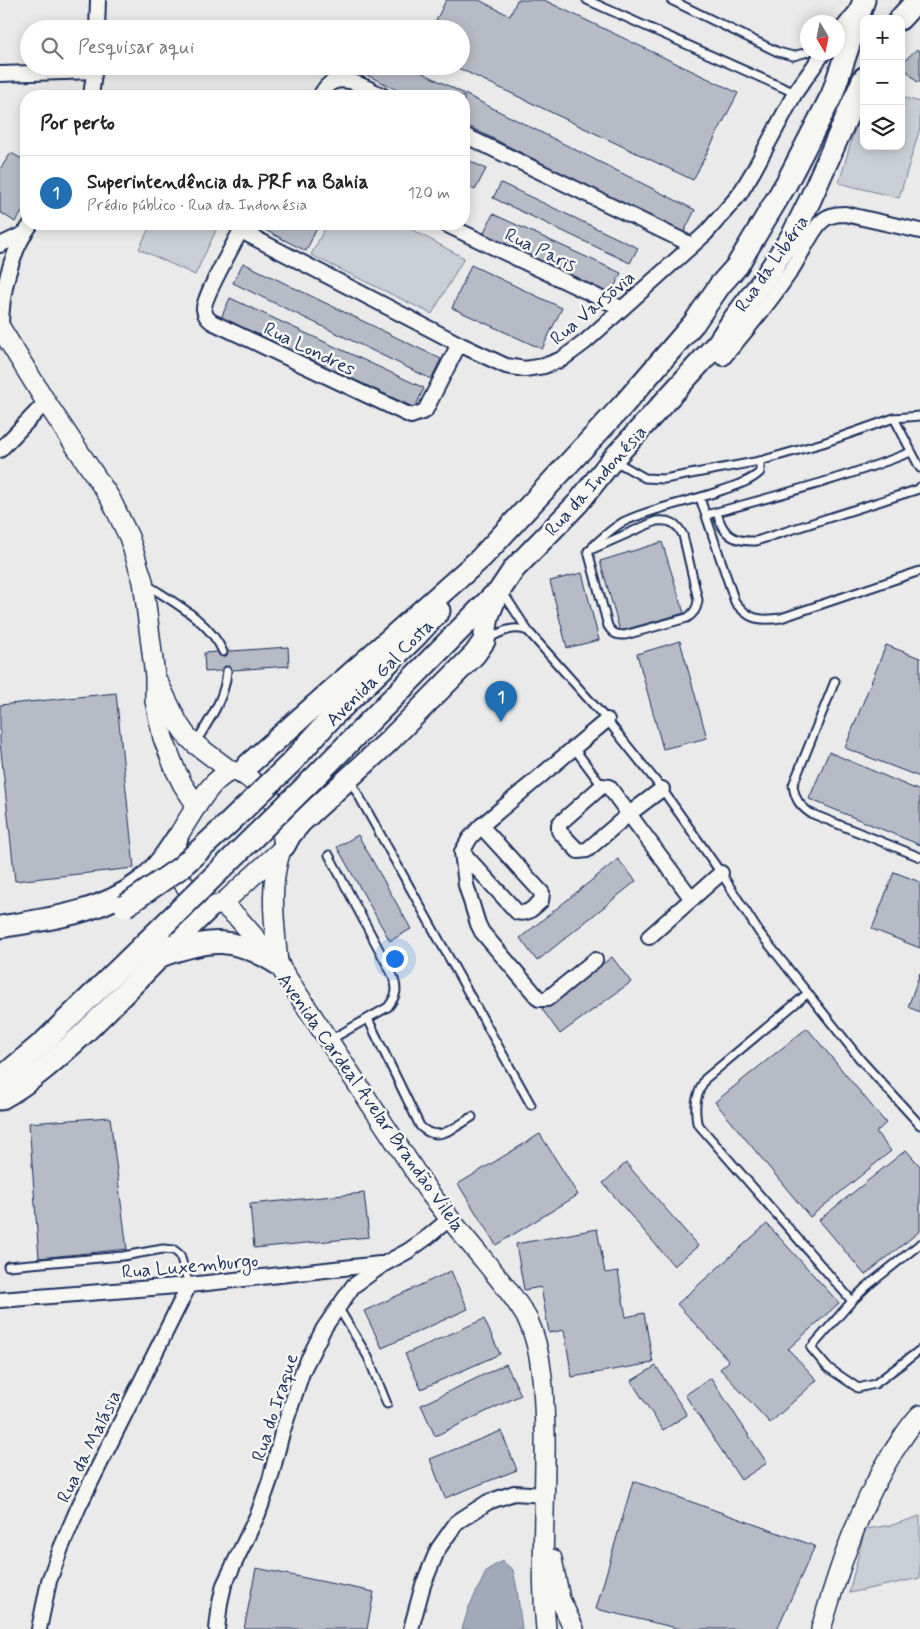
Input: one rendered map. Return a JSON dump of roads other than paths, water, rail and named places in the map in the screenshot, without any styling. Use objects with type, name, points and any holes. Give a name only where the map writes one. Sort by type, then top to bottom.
[{"type":"main road","points":[[904,15],[920,1]]},
{"type":"main road","name":"Rua da Indonésia","points":[[481,558],[630,397],[694,323],[720,285],[737,266],[786,184],[832,95],[863,3]]},
{"type":"main road","name":"Rua da Indonésia","points":[[278,964],[273,893],[276,865],[282,848],[290,835],[301,822],[388,742],[475,654],[484,641],[488,616],[500,588],[514,568],[578,503],[612,460],[718,343],[734,318],[765,278],[792,236],[860,87]]},
{"type":"main road","points":[[0,328],[46,402],[110,498],[129,537],[142,581],[155,676],[155,701],[163,738],[175,769],[197,806]]},
{"type":"main road","name":"Avenida Gal Costa","points":[[0,937],[55,930],[104,916],[125,906],[186,862],[292,762],[331,718],[414,638],[464,584],[481,558]]},
{"type":"main road","name":"Avenida Gal Costa","points":[[0,927],[71,914],[98,906],[122,895],[142,882],[156,867],[213,784],[224,774],[236,772],[248,765],[481,558]]},
{"type":"main road","points":[[0,1079],[46,1040],[314,778],[500,588]]},
{"type":"main road","points":[[155,676],[186,735],[194,744],[236,772]]},
{"type":"main road","name":"Rua da Indonésia","points":[[216,905],[282,848],[282,823],[273,801],[266,792],[236,772]]},
{"type":"main road","name":"Avenida Cardeal Avelar Brandão Vilela","points":[[177,838],[175,860],[179,874],[188,888],[238,918],[278,964],[428,1191],[511,1293],[528,1321],[538,1351],[544,1389],[544,1604],[546,1629]]},
{"type":"main road","points":[[0,1099],[11,1093],[56,1059],[216,905]]},
{"type":"main road","points":[[161,956],[200,943],[228,942],[259,952],[278,964]]},
{"type":"main road","points":[[821,1629],[847,1548],[861,1512],[884,1467],[911,1424],[920,1415]]},
{"type":"main road","points":[[545,1521],[560,1599],[574,1629]]},
{"type":"street","points":[[97,20],[98,0]]},
{"type":"street","points":[[845,25],[863,3]]},
{"type":"street","name":"Rua Varsōvia","points":[[247,230],[459,344],[506,366],[525,369],[544,366],[562,359],[585,342],[724,214],[754,170],[795,94],[818,60]]},
{"type":"street","points":[[0,74],[20,73]]},
{"type":"street","points":[[92,90],[94,75]]},
{"type":"street","points":[[324,90],[328,85],[350,80],[371,90]]},
{"type":"street","points":[[470,137],[692,245]]},
{"type":"street","name":"Rua da Libéria","points":[[723,358],[761,315],[792,270],[820,223],[827,217],[845,214],[920,231]]},
{"type":"street","points":[[0,244],[25,230]]},
{"type":"street","points":[[0,328],[1,310],[8,278],[14,256],[27,230]]},
{"type":"street","name":"Rua Londres","points":[[242,230],[208,293],[204,308],[206,317],[212,322],[411,416],[425,411],[459,344]]},
{"type":"street","name":"Rua Paris","points":[[458,230],[621,308]]},
{"type":"street","points":[[0,450],[46,402]]},
{"type":"street","points":[[595,960],[547,999],[539,1000],[482,932],[466,885],[462,852],[470,838],[481,826],[607,720]]},
{"type":"street","points":[[662,789],[629,814],[587,850],[578,851],[559,831],[559,824],[602,786],[609,787],[629,814],[692,900]]},
{"type":"street","points":[[462,852],[517,912],[523,914],[529,912],[541,901],[542,893],[481,826]]},
{"type":"street","points":[[649,937],[721,873]]},
{"type":"street","name":"Rua do Iraque","points":[[217,1629],[224,1585],[244,1547],[270,1480],[282,1433],[303,1370],[324,1328],[352,1286],[430,1236],[449,1219]]},
{"type":"street","name":"Rua Luxemburgo","points":[[0,1300],[189,1285],[384,1264]]},
{"type":"street","name":"Rua da Malásia","points":[[39,1629],[49,1581],[79,1506],[189,1285]]},
{"type":"street","points":[[411,1629],[438,1549],[457,1522],[488,1502],[514,1493],[545,1494]]},
{"type":"lane","points":[[587,0],[795,94]]},
{"type":"lane","points":[[671,0],[778,52],[793,56],[800,54]]},
{"type":"lane","points":[[612,460],[645,478],[657,480],[760,460],[823,443],[894,418],[920,416]]},
{"type":"lane","points":[[894,418],[920,468]]},
{"type":"lane","points":[[706,515],[800,489],[911,452]]},
{"type":"lane","points":[[588,551],[603,536],[622,522],[657,509],[700,498],[753,478],[760,472],[760,460]]},
{"type":"lane","points":[[717,512],[719,521],[730,536],[737,540],[756,541],[919,489],[920,487]]},
{"type":"lane","points":[[700,498],[735,602],[742,612],[753,618],[765,620],[781,618],[920,571]]},
{"type":"lane","points":[[656,521],[674,522],[683,535],[698,600],[697,607],[687,618],[625,636],[617,635],[608,626],[588,551],[656,521]]},
{"type":"lane","points":[[142,581],[203,623],[216,636],[223,652]]},
{"type":"lane","points":[[500,588],[528,631],[607,720],[662,789],[721,873],[759,932],[860,1059],[920,1125]]},
{"type":"lane","points":[[484,641],[500,632],[513,629],[521,628],[528,631]]},
{"type":"lane","points":[[194,744],[223,695],[227,671]]},
{"type":"lane","points":[[836,682],[793,785],[795,796],[801,806],[810,813],[920,857]]},
{"type":"lane","points":[[574,748],[602,786]]},
{"type":"lane","points":[[348,778],[532,1105]]},
{"type":"lane","points":[[328,1042],[388,1007],[394,998],[397,987],[329,855]]},
{"type":"lane","points":[[808,993],[705,1079],[697,1094],[695,1108],[697,1123],[852,1301]]},
{"type":"lane","points":[[368,1019],[420,1126],[426,1132],[432,1134],[447,1132],[472,1117]]},
{"type":"lane","points":[[920,1244],[866,1287],[811,1348],[827,1367],[858,1388],[875,1384],[920,1350]]},
{"type":"lane","points":[[8,1266],[122,1256],[163,1249],[174,1250],[180,1255],[189,1285]]},
{"type":"lane","points":[[338,1307],[368,1357],[387,1404]]},
{"type":"water","points":[[502,1561],[513,1570],[522,1629],[462,1629],[469,1607],[487,1570]]},
{"type":"place","name":"Superintendência da PRF na Bahia","points":[[501,722]]}]
